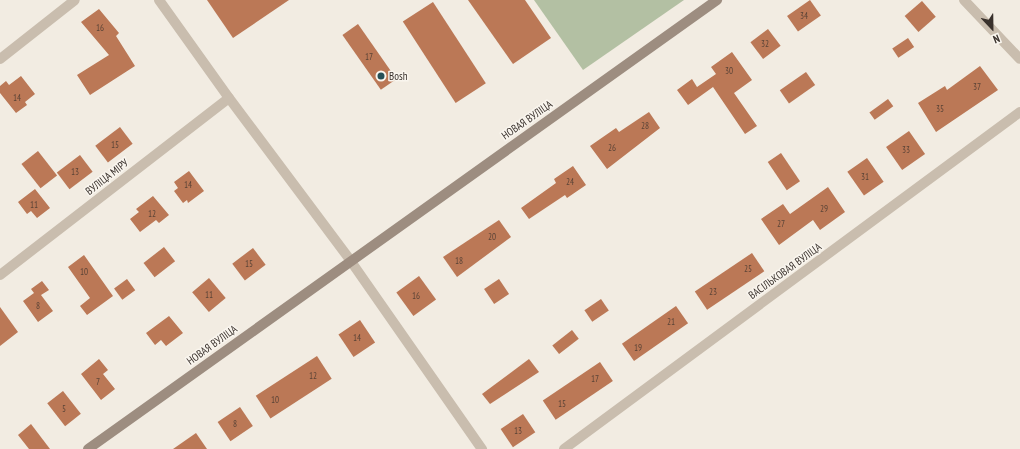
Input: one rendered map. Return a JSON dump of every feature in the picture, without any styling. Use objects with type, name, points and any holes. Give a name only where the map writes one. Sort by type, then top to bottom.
[{"type":"street","points":[[0,59],[75,0]]},
{"type":"street","points":[[159,0],[229,98],[350,260],[482,449]]},
{"type":"street","name":"НОВАЯ ВУЛІЦА","points":[[88,449],[350,260],[717,0]]},
{"type":"street","points":[[964,0],[1020,59]]},
{"type":"street","name":"ВУЛІЦА МІРУ","points":[[0,275],[229,98]]},
{"type":"street","name":"ВАСІЛЬКОВАЯ ВУЛІЦА","points":[[564,449],[1020,112]]},
{"type":"green space","points":[[534,0],[684,0],[583,70]]},
{"type":"building","points":[[207,0],[289,0],[233,38]]},
{"type":"building","points":[[468,0],[525,0],[551,38],[513,64]]},
{"type":"building","points":[[810,0],[821,16],[798,32],[787,16]]},
{"type":"building","points":[[922,1],[936,17],[918,32],[905,16]]},
{"type":"building","points":[[433,2],[486,83],[456,103],[403,22]]},
{"type":"building","points":[[99,9],[119,33],[116,36],[135,66],[90,95],[77,75],[109,55],[81,22]]},
{"type":"building","points":[[358,24],[396,79],[381,90],[342,35]]},
{"type":"building","points":[[768,29],[781,46],[763,59],[750,42]]},
{"type":"building","points":[[908,38],[914,47],[898,58],[892,49]]},
{"type":"building","points":[[732,52],[752,80],[734,93],[757,126],[745,134],[713,87],[688,105],[677,90],[692,79],[697,87],[716,74],[711,67]]},
{"type":"building","points":[[980,66],[998,90],[936,132],[918,103],[945,86],[947,90]]},
{"type":"building","points":[[806,72],[815,85],[789,103],[780,90]]},
{"type":"building","points":[[21,76],[35,94],[25,102],[27,105],[16,113],[0,93],[0,86],[6,81],[9,85]]},
{"type":"building","points":[[888,99],[893,106],[875,120],[869,113]]},
{"type":"building","points":[[649,112],[660,128],[607,169],[590,146],[616,128],[619,132]]},
{"type":"building","points":[[120,127],[133,144],[108,162],[95,146]]},
{"type":"building","points":[[909,131],[925,154],[902,170],[886,147]]},
{"type":"building","points":[[38,151],[57,175],[41,188],[21,164]]},
{"type":"building","points":[[781,153],[800,181],[787,190],[768,162]]},
{"type":"building","points":[[80,155],[93,172],[69,189],[57,172]]},
{"type":"building","points":[[867,158],[884,182],[864,196],[847,172]]},
{"type":"building","points":[[573,166],[586,185],[567,198],[565,195],[529,219],[521,208],[556,183],[554,179]]},
{"type":"building","points":[[189,171],[204,191],[188,203],[187,200],[183,203],[174,191],[178,188],[174,182]]},
{"type":"building","points":[[828,187],[845,212],[820,230],[813,220],[779,245],[761,219],[783,204],[790,214]]},
{"type":"building","points":[[35,189],[50,208],[37,218],[31,211],[27,214],[18,202]]},
{"type":"building","points":[[153,196],[169,215],[159,223],[156,220],[140,232],[130,219],[139,212],[136,209]]},
{"type":"building","points":[[499,220],[511,237],[457,277],[443,257]]},
{"type":"building","points":[[164,247],[175,261],[155,277],[144,263]]},
{"type":"building","points":[[253,248],[266,265],[245,280],[232,264]]},
{"type":"building","points":[[752,253],[764,271],[707,310],[695,292]]},
{"type":"building","points":[[84,255],[113,296],[87,315],[80,306],[90,298],[68,267]]},
{"type":"building","points":[[419,276],[436,299],[413,316],[396,292]]},
{"type":"building","points":[[209,278],[226,298],[209,312],[192,292]]},
{"type":"building","points":[[127,279],[135,290],[122,300],[114,288]]},
{"type":"building","points":[[499,279],[509,294],[494,304],[484,289]]},
{"type":"building","points":[[42,281],[49,290],[41,295],[53,311],[38,322],[23,301],[34,293],[31,289]]},
{"type":"building","points":[[601,299],[609,311],[592,322],[584,310]]},
{"type":"building","points":[[676,306],[688,323],[634,361],[622,344]]},
{"type":"building","points":[[0,307],[18,332],[0,346]]},
{"type":"building","points":[[169,316],[183,333],[166,346],[161,340],[155,345],[146,333]]},
{"type":"building","points":[[360,320],[375,342],[354,357],[338,335]]},
{"type":"building","points":[[572,330],[579,339],[559,354],[552,345]]},
{"type":"building","points":[[317,356],[332,379],[270,418],[256,396]]},
{"type":"building","points":[[99,359],[108,370],[103,374],[115,389],[101,400],[81,374]]},
{"type":"building","points":[[529,359],[539,372],[490,404],[482,394]]},
{"type":"building","points":[[600,362],[613,381],[556,420],[543,401]]},
{"type":"building","points":[[63,391],[81,414],[65,426],[47,403]]},
{"type":"building","points":[[240,407],[253,426],[230,441],[218,422]]},
{"type":"building","points":[[523,414],[535,432],[513,447],[501,429]]},
{"type":"building","points":[[31,424],[50,449],[29,449],[18,435]]},
{"type":"building","points":[[196,433],[207,449],[173,449]]},
{"type":"place","name":"Bosh","points":[[381,76]]}]
